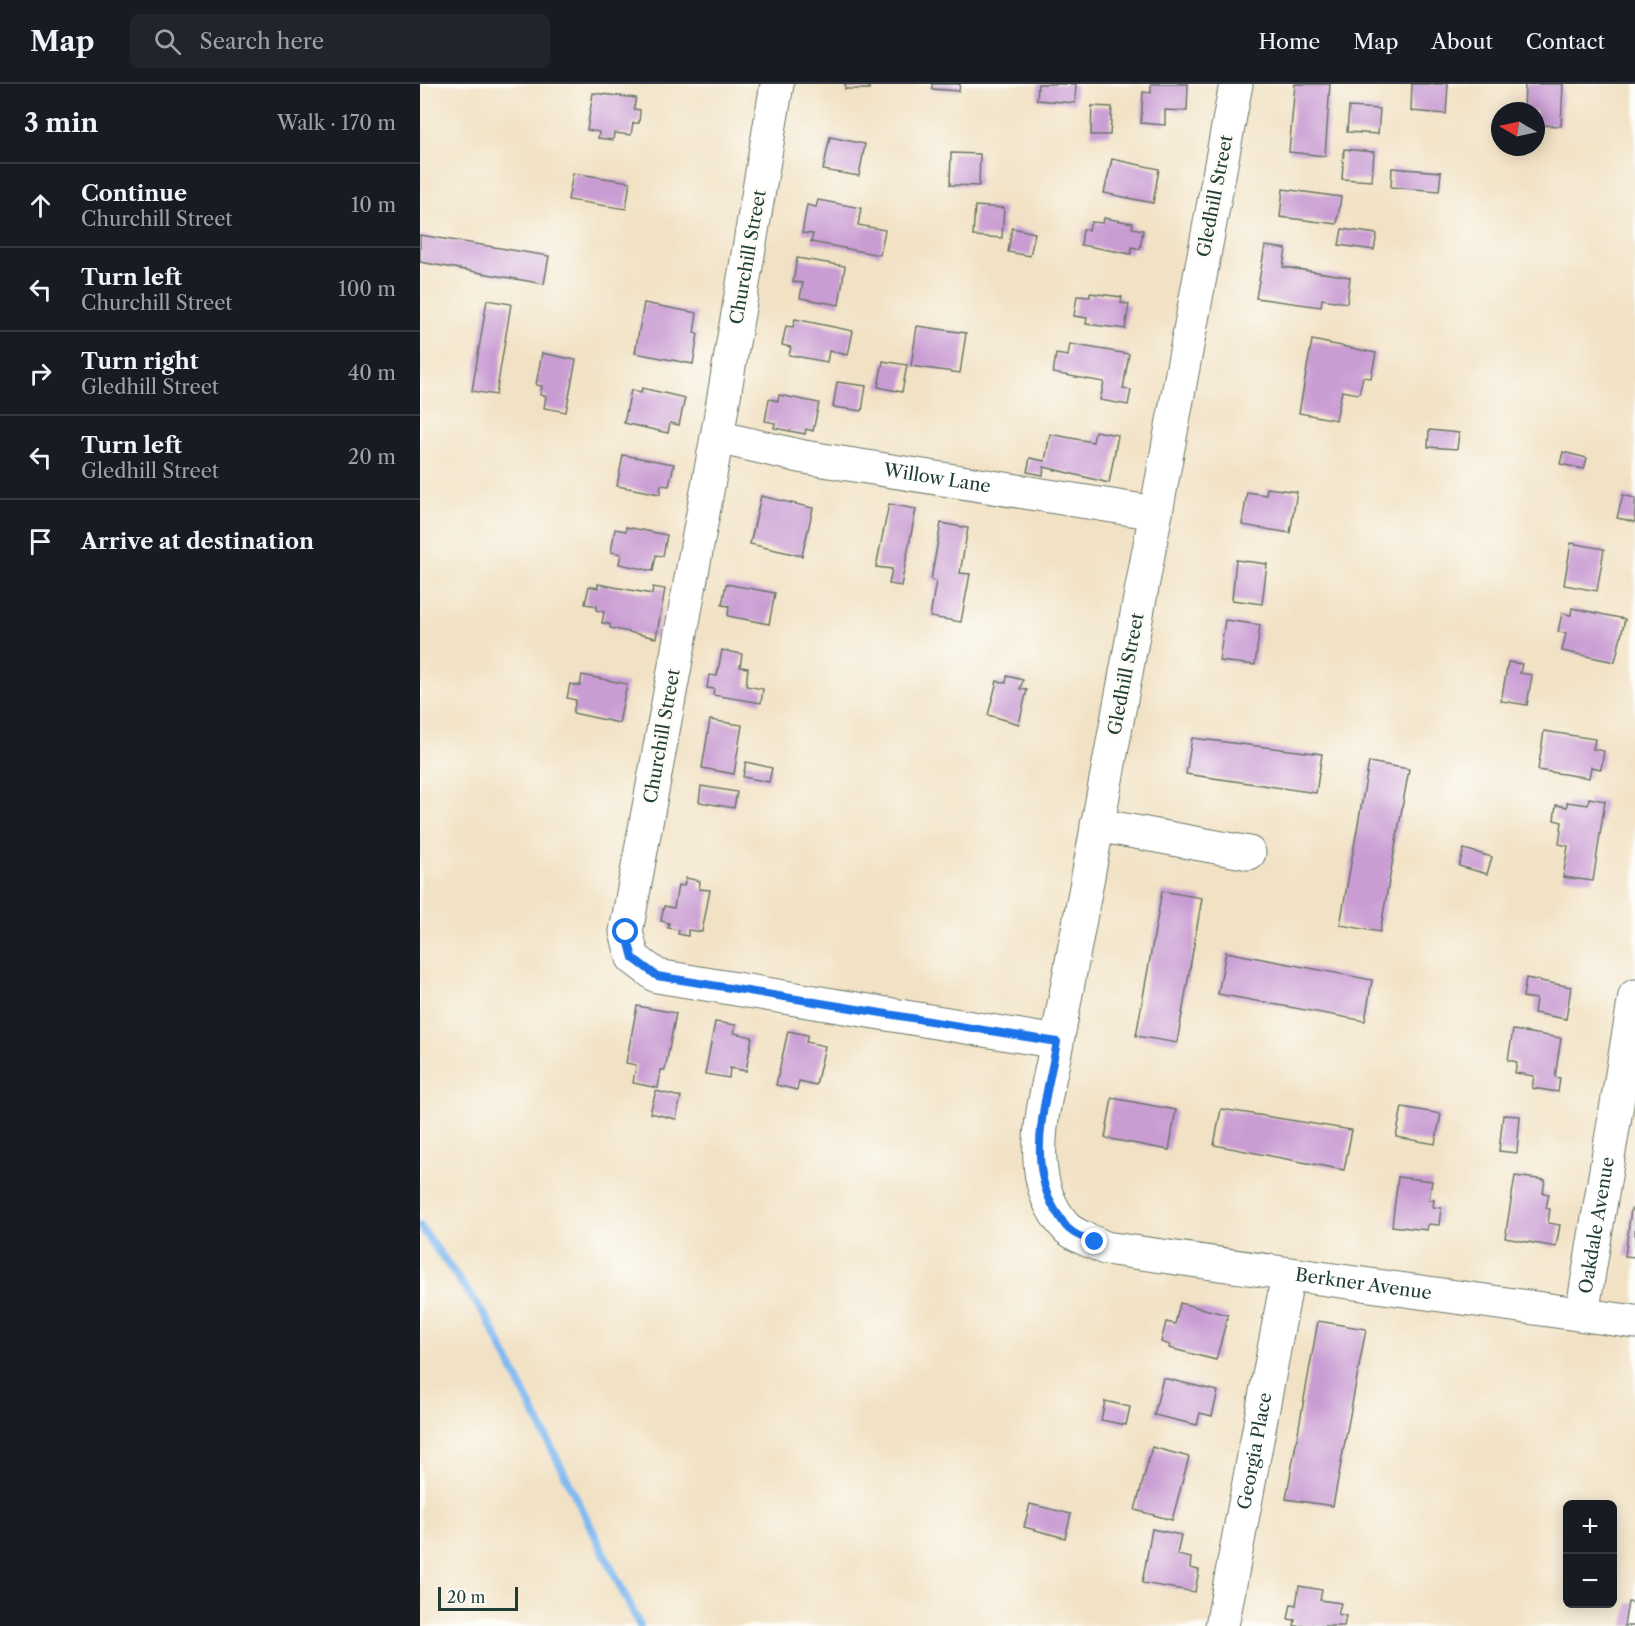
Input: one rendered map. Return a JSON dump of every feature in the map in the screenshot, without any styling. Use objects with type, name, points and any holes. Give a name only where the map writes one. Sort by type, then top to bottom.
[{"type":"street","name":"Churchill Street","points":[[777,84],[717,437],[626,932],[633,958],[657,976],[1057,1042]]},
{"type":"street","name":"Gledhill Street","points":[[1095,1242],[1069,1230],[1052,1206],[1042,1184],[1039,1160],[1042,1123],[1236,84]]},
{"type":"street","name":"Willow Lane","points":[[717,437],[804,457],[1156,513]]},
{"type":"street","points":[[1097,825],[1249,853]]},
{"type":"street","name":"Oakdale Avenue","points":[[1582,1314],[1635,996]]},
{"type":"street","name":"Berkner Avenue","points":[[1095,1242],[1106,1248],[1288,1275],[1635,1322]]},
{"type":"street","name":"Georgia Place","points":[[1222,1626],[1288,1275]]},
{"type":"building","points":[[845,84],[869,84],[869,89],[845,89]]},
{"type":"building","points":[[932,84],[960,84],[959,91],[932,89]]},
{"type":"building","points":[[1038,84],[1076,84],[1075,103],[1037,100]]},
{"type":"building","points":[[1151,84],[1188,84],[1187,111],[1165,110],[1165,125],[1141,123],[1143,92],[1151,93]]},
{"type":"building","points":[[1295,84],[1330,84],[1325,156],[1289,152]]},
{"type":"building","points":[[1412,84],[1448,84],[1446,114],[1411,111]]},
{"type":"building","points":[[1525,84],[1563,84],[1561,126],[1545,125],[1545,102],[1524,102]]},
{"type":"building","points":[[593,93],[636,98],[634,109],[640,110],[639,123],[633,123],[631,135],[614,133],[613,140],[598,138],[599,132],[587,130]]},
{"type":"building","points":[[1092,106],[1112,107],[1110,135],[1091,135]]},
{"type":"building","points":[[1349,107],[1380,109],[1378,134],[1347,132]]},
{"type":"building","points":[[830,137],[865,144],[859,176],[823,170]]},
{"type":"building","points":[[1344,149],[1374,152],[1372,181],[1342,179]]},
{"type":"building","points":[[951,153],[980,154],[979,186],[950,185]]},
{"type":"building","points":[[1112,159],[1159,169],[1153,203],[1104,193]]},
{"type":"building","points":[[1392,168],[1441,172],[1439,191],[1391,187]]},
{"type":"building","points":[[573,173],[630,182],[626,209],[568,200]]},
{"type":"building","points":[[1283,189],[1341,197],[1337,224],[1280,217]]},
{"type":"building","points":[[818,200],[861,208],[858,225],[885,230],[880,255],[811,242],[813,234],[802,233],[807,205],[816,207]]},
{"type":"building","points":[[975,206],[1004,208],[1002,238],[973,236]]},
{"type":"building","points":[[1104,218],[1133,223],[1132,228],[1143,230],[1140,249],[1132,247],[1131,254],[1081,245],[1083,229],[1089,230],[1091,222],[1103,223]]},
{"type":"building","points":[[1012,228],[1035,233],[1030,256],[1008,252]]},
{"type":"building","points":[[1342,229],[1377,234],[1374,250],[1339,245]]},
{"type":"building","points":[[420,235],[549,256],[544,284],[420,262]]},
{"type":"building","points":[[1265,246],[1286,249],[1283,267],[1350,277],[1347,303],[1322,299],[1321,307],[1256,298]]},
{"type":"building","points":[[797,258],[845,266],[839,305],[800,298],[803,283],[793,282]]},
{"type":"building","points":[[1090,293],[1122,297],[1121,303],[1129,304],[1125,329],[1086,324],[1087,318],[1074,316],[1077,296],[1090,297]]},
{"type":"building","points":[[487,300],[511,304],[496,395],[472,391]]},
{"type":"building","points":[[644,303],[697,313],[694,333],[698,334],[693,364],[635,353]]},
{"type":"building","points":[[795,319],[853,331],[848,355],[829,351],[827,362],[789,355],[791,347],[782,345],[786,326],[793,327]]},
{"type":"building","points":[[917,326],[966,333],[960,373],[911,366]]},
{"type":"building","points":[[1312,340],[1376,353],[1371,378],[1363,377],[1359,394],[1342,391],[1336,420],[1299,413]]},
{"type":"building","points":[[1070,344],[1129,354],[1123,389],[1131,390],[1128,405],[1100,400],[1104,382],[1053,373],[1056,354],[1068,356]]},
{"type":"building","points":[[542,353],[576,360],[566,412],[544,408],[546,396],[540,395],[542,386],[536,385]]},
{"type":"building","points":[[883,361],[907,365],[902,392],[878,387]]},
{"type":"building","points":[[837,382],[866,386],[862,411],[833,407]]},
{"type":"building","points":[[642,388],[685,398],[679,425],[670,423],[668,433],[624,423],[631,390],[641,393]]},
{"type":"building","points":[[779,395],[819,403],[813,431],[806,429],[805,434],[774,428],[775,423],[765,421],[769,399],[778,401]]},
{"type":"building","points":[[1429,430],[1459,433],[1457,449],[1428,447]]},
{"type":"building","points":[[1095,431],[1118,435],[1109,483],[1044,467],[1043,475],[1027,472],[1030,458],[1045,461],[1050,434],[1093,442]]},
{"type":"building","points":[[1563,452],[1587,458],[1584,469],[1560,464]]},
{"type":"building","points":[[623,455],[674,464],[669,486],[661,485],[660,494],[617,486]]},
{"type":"building","points":[[1267,488],[1297,492],[1290,533],[1242,525],[1247,492],[1266,495]]},
{"type":"building","points":[[1623,495],[1635,498],[1635,522],[1617,518]]},
{"type":"building","points":[[761,496],[813,508],[802,556],[750,544]]},
{"type":"building","points":[[889,504],[916,509],[901,586],[889,584],[892,569],[876,567]]},
{"type":"building","points":[[941,523],[968,528],[960,573],[970,574],[961,622],[930,617],[936,581],[931,580]]},
{"type":"building","points":[[626,527],[667,535],[663,556],[656,555],[653,571],[619,564],[621,554],[611,552],[615,529],[626,531]]},
{"type":"building","points":[[1571,543],[1604,549],[1597,591],[1564,585]]},
{"type":"building","points":[[1236,560],[1267,564],[1262,604],[1232,600]]},
{"type":"building","points":[[598,584],[652,594],[653,587],[665,589],[656,638],[610,628],[610,624],[602,623],[604,612],[596,610],[597,606],[585,604],[589,586],[598,588]]},
{"type":"building","points":[[726,584],[775,593],[769,624],[728,616],[729,606],[722,605]]},
{"type":"building","points":[[1572,608],[1625,619],[1615,662],[1562,651],[1566,633],[1558,632],[1562,613],[1571,615]]},
{"type":"building","points":[[1225,620],[1260,625],[1255,665],[1219,661]]},
{"type":"building","points":[[722,650],[742,654],[740,667],[748,668],[746,686],[763,689],[761,703],[713,695],[714,689],[707,688],[709,675],[717,676]]},
{"type":"building","points":[[1508,662],[1522,664],[1520,673],[1532,675],[1527,705],[1501,701]]},
{"type":"building","points":[[582,675],[627,684],[619,723],[573,713],[576,700],[567,698],[570,684],[580,686]]},
{"type":"building","points":[[1007,676],[1023,680],[1020,689],[1027,690],[1019,724],[988,715],[997,681],[1006,683]]},
{"type":"building","points":[[710,720],[742,725],[734,774],[702,768]]},
{"type":"building","points":[[1544,731],[1595,739],[1593,749],[1604,751],[1601,769],[1591,767],[1589,778],[1538,770]]},
{"type":"building","points":[[1192,738],[1322,754],[1316,793],[1186,774]]},
{"type":"building","points":[[746,762],[772,768],[769,782],[743,777]]},
{"type":"building","points":[[1369,762],[1409,769],[1380,932],[1340,925]]},
{"type":"building","points":[[701,786],[737,792],[734,808],[699,802]]},
{"type":"building","points":[[1589,798],[1605,801],[1593,881],[1563,877],[1568,846],[1559,844],[1562,822],[1554,820],[1556,805],[1567,807],[1567,802],[1588,805]]},
{"type":"building","points":[[1464,849],[1492,857],[1487,874],[1459,866]]},
{"type":"building","points":[[686,878],[700,881],[699,889],[710,890],[702,932],[688,930],[688,936],[678,934],[679,930],[668,928],[669,923],[661,921],[664,906],[674,908],[678,885],[684,886]]},
{"type":"building","points":[[1162,891],[1202,898],[1177,1043],[1136,1036]]},
{"type":"building","points":[[1226,952],[1372,980],[1365,1021],[1218,994]]},
{"type":"building","points":[[1526,978],[1571,987],[1566,1019],[1534,1013],[1536,999],[1523,997]]},
{"type":"building","points":[[637,1006],[676,1013],[665,1070],[661,1070],[658,1088],[633,1083],[636,1065],[626,1063]]},
{"type":"building","points":[[715,1022],[736,1025],[734,1033],[752,1037],[746,1071],[730,1068],[729,1078],[705,1074]]},
{"type":"building","points":[[1513,1030],[1561,1038],[1555,1077],[1560,1078],[1558,1092],[1532,1088],[1534,1076],[1515,1073],[1517,1062],[1508,1060]]},
{"type":"building","points":[[788,1031],[808,1035],[806,1042],[825,1046],[816,1085],[799,1081],[797,1090],[776,1085]]},
{"type":"building","points":[[656,1091],[681,1097],[676,1119],[650,1113]]},
{"type":"building","points":[[1112,1098],[1176,1110],[1169,1150],[1105,1138]]},
{"type":"building","points":[[1402,1107],[1441,1114],[1435,1144],[1396,1137]]},
{"type":"building","points":[[1221,1109],[1352,1130],[1344,1170],[1214,1145]]},
{"type":"building","points":[[1503,1115],[1520,1116],[1517,1153],[1499,1151]]},
{"type":"building","points":[[1515,1176],[1545,1180],[1543,1193],[1549,1194],[1546,1208],[1550,1209],[1548,1223],[1560,1225],[1556,1247],[1505,1238]]},
{"type":"building","points":[[1398,1177],[1432,1181],[1429,1200],[1434,1200],[1433,1207],[1441,1208],[1439,1225],[1428,1224],[1427,1230],[1392,1226]]},
{"type":"building","points":[[1631,1209],[1635,1210],[1635,1257],[1625,1256]]},
{"type":"building","points":[[1180,1303],[1228,1315],[1216,1360],[1169,1348],[1170,1345],[1161,1342],[1166,1322],[1175,1324]]},
{"type":"building","points":[[1318,1321],[1366,1329],[1333,1506],[1286,1499]]},
{"type":"building","points":[[1163,1378],[1218,1391],[1212,1416],[1200,1413],[1197,1425],[1154,1415]]},
{"type":"building","points":[[1105,1401],[1130,1407],[1126,1425],[1101,1420]]},
{"type":"building","points":[[1152,1447],[1189,1457],[1172,1520],[1135,1510]]},
{"type":"building","points":[[1030,1504],[1071,1514],[1065,1538],[1024,1527]]},
{"type":"building","points":[[1152,1529],[1181,1535],[1177,1555],[1191,1558],[1190,1568],[1199,1570],[1195,1592],[1142,1583]]},
{"type":"building","points":[[1299,1586],[1322,1590],[1320,1600],[1341,1603],[1338,1614],[1346,1616],[1344,1626],[1294,1626],[1295,1620],[1288,1619],[1291,1604],[1296,1605]]},
{"type":"building","points":[[1628,1602],[1635,1603],[1635,1626],[1624,1626]]},
{"type":"waterway","points":[[420,1226],[487,1318],[640,1626]]},
{"type":"route","points":[[626,932],[633,958],[657,976],[1057,1042],[1042,1123],[1039,1160],[1042,1184],[1052,1206],[1069,1230],[1095,1242]]}]
